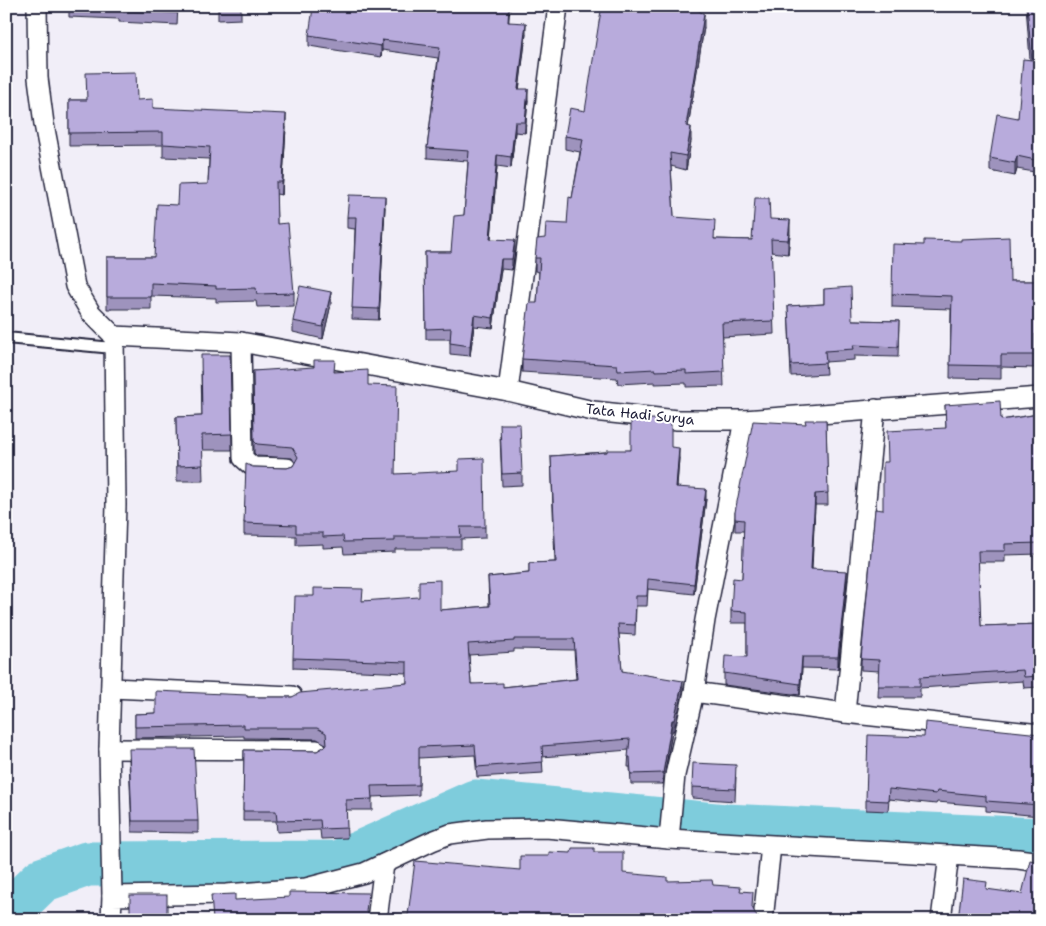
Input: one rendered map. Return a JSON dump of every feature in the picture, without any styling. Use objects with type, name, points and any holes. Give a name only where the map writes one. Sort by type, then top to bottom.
[{"type":"street","points":[[37,6],[38,78],[44,124],[75,286],[91,313],[114,342],[116,504],[109,748],[111,920]]},
{"type":"street","points":[[508,391],[558,6]]},
{"type":"street","name":"Tata Hadi Surya","points":[[114,342],[241,342],[508,391],[593,411],[677,420],[744,420],[1040,397]]},
{"type":"street","points":[[241,342],[243,458],[253,467],[286,468]]},
{"type":"street","points":[[845,713],[875,409]]},
{"type":"street","points":[[670,832],[675,775],[694,692],[705,620],[744,420]]},
{"type":"street","points":[[110,688],[292,696]]},
{"type":"street","points":[[694,692],[845,713],[1040,734]]},
{"type":"street","points":[[109,748],[317,750]]},
{"type":"street","points":[[112,896],[226,894],[306,888],[341,880],[384,864],[432,840],[465,831],[487,828],[670,832],[771,846],[1018,859],[1040,862]]},
{"type":"street","points":[[768,918],[771,846]]},
{"type":"street","points":[[941,920],[949,855]]},
{"type":"street","points":[[377,920],[384,864]]},
{"type":"lane","points":[[6,338],[114,342]]},
{"type":"building","points":[[87,6],[177,6],[177,13],[119,11],[119,8]]},
{"type":"building","points":[[218,6],[241,6],[241,8],[218,8]]},
{"type":"building","points":[[322,6],[509,6],[508,22],[526,23],[518,89],[528,89],[525,122],[515,122],[511,157],[497,155],[490,239],[515,240],[512,259],[501,259],[493,318],[474,315],[470,346],[450,343],[451,328],[426,329],[425,252],[451,252],[454,216],[464,215],[469,151],[427,148],[440,47],[382,40],[381,46],[309,35],[313,8],[322,9]]},
{"type":"building","points":[[602,6],[691,6],[704,14],[686,126],[691,127],[686,156],[670,153],[674,217],[715,220],[714,239],[752,240],[755,198],[769,198],[770,219],[790,220],[788,240],[771,239],[774,321],[722,323],[724,372],[686,374],[686,370],[618,371],[617,365],[522,359],[529,303],[537,303],[540,258],[535,258],[537,239],[545,238],[546,223],[567,224],[569,197],[572,198],[583,139],[565,136],[570,108],[585,111]]},
{"type":"building","points":[[1027,6],[1040,6],[1040,161],[1017,156],[1015,163],[990,158],[997,114],[1018,118],[1023,59],[1032,60]]},
{"type":"building","points":[[136,72],[137,100],[153,99],[153,108],[286,114],[282,182],[276,182],[277,224],[288,223],[294,293],[257,294],[256,288],[216,289],[216,286],[151,283],[151,297],[107,297],[107,257],[154,257],[157,204],[177,205],[178,185],[208,184],[210,147],[163,144],[163,132],[69,133],[69,100],[87,100],[86,73]]},
{"type":"building","points":[[349,195],[385,196],[379,309],[352,308],[356,217],[347,217]]},
{"type":"building","points":[[1009,237],[1010,281],[1040,281],[1040,335],[1035,334],[1035,355],[1001,355],[1001,366],[950,365],[952,296],[892,294],[893,244],[924,245],[924,240],[961,241],[961,239]]},
{"type":"building","points":[[300,286],[331,292],[323,327],[293,321]]},
{"type":"building","points":[[851,287],[852,320],[899,321],[898,347],[853,345],[854,349],[825,351],[826,363],[791,365],[788,306],[824,304],[824,289]]},
{"type":"building","points":[[201,355],[230,355],[232,434],[202,435],[203,465],[177,466],[176,417],[202,416]]},
{"type":"building","points":[[314,360],[335,360],[334,372],[368,370],[368,385],[397,386],[395,474],[459,471],[459,459],[484,458],[485,527],[460,527],[461,537],[395,537],[395,541],[344,542],[343,536],[323,537],[323,533],[296,533],[296,525],[244,523],[246,464],[253,467],[287,468],[293,466],[298,457],[292,447],[257,444],[254,441],[253,371],[314,367]]},
{"type":"building","points":[[1000,401],[1001,420],[1039,414],[1038,403],[1040,403],[1040,543],[1005,544],[1005,551],[978,551],[981,626],[1040,624],[1040,676],[1024,677],[1023,670],[920,677],[920,686],[878,686],[879,660],[861,659],[875,509],[883,510],[883,462],[888,462],[887,431],[946,428],[945,405]]},
{"type":"building","points":[[631,418],[671,420],[671,447],[679,448],[676,487],[706,489],[694,584],[648,579],[647,596],[636,596],[635,625],[618,624],[622,671],[683,681],[674,720],[672,720],[663,773],[631,774],[630,757],[628,757],[630,739],[542,746],[543,762],[477,767],[475,745],[419,747],[419,785],[371,786],[372,799],[346,800],[347,828],[321,829],[320,820],[277,821],[276,811],[243,811],[244,750],[317,751],[327,745],[326,733],[317,728],[244,728],[244,725],[135,727],[135,714],[156,713],[156,691],[247,695],[247,697],[292,697],[300,693],[407,683],[407,662],[293,658],[295,596],[314,596],[314,588],[363,589],[362,601],[419,597],[419,581],[440,580],[440,610],[490,606],[488,577],[529,573],[529,563],[556,562],[551,456],[607,452],[607,450],[631,450]],"holes":[[[514,639],[574,639],[577,679],[503,687],[503,683],[471,684],[468,644],[514,641]]]},
{"type":"building","points":[[805,420],[826,420],[828,493],[815,494],[811,569],[847,571],[838,657],[802,657],[800,684],[724,673],[725,656],[747,657],[747,612],[731,611],[733,578],[742,579],[744,520],[735,519],[735,512],[753,421],[806,424]]},
{"type":"building","points":[[500,424],[520,424],[522,473],[502,474]]},
{"type":"building","points":[[925,722],[1040,734],[1040,805],[986,801],[986,796],[937,791],[936,794],[889,789],[888,801],[866,800],[868,735],[924,737]]},
{"type":"building","points":[[129,749],[194,749],[198,821],[132,821]]},
{"type":"building","points":[[693,763],[736,765],[735,789],[692,787]]},
{"type":"building","points":[[572,848],[594,848],[594,852],[623,852],[623,873],[667,877],[667,881],[712,880],[713,885],[741,887],[740,891],[753,892],[752,907],[757,917],[778,920],[213,920],[211,895],[235,894],[235,900],[289,897],[289,892],[368,893],[366,912],[376,919],[382,918],[387,913],[408,915],[415,861],[520,870],[520,856],[549,856],[549,852],[571,853]]},
{"type":"building","points":[[1030,860],[1040,862],[1040,920],[958,920],[963,879],[987,882],[986,889],[1022,894]]},
{"type":"building","points":[[130,895],[167,895],[167,920],[130,920]]},
{"type":"waterway","points":[[6,915],[42,880],[87,864],[337,863],[475,802],[725,826],[1040,840]]}]
